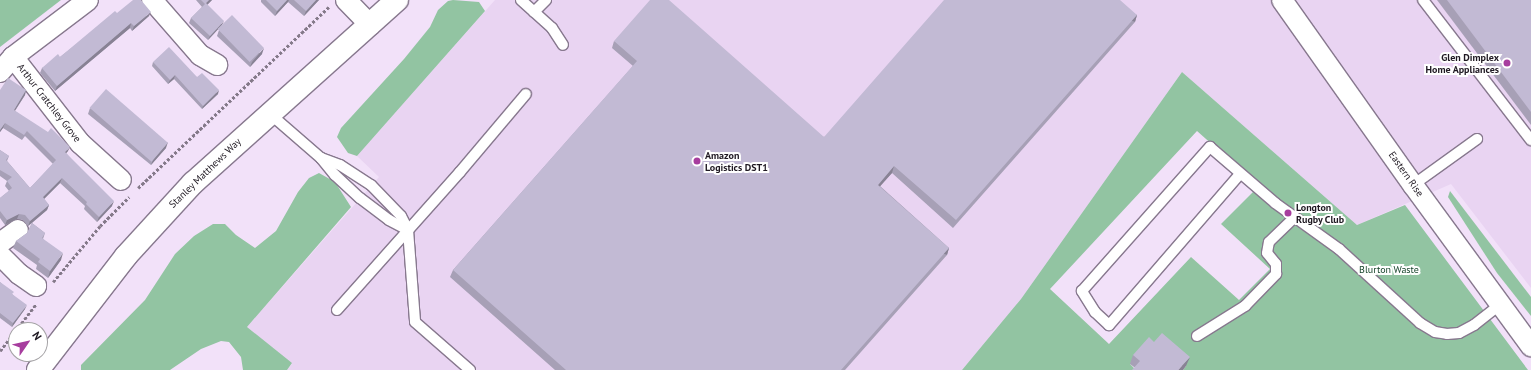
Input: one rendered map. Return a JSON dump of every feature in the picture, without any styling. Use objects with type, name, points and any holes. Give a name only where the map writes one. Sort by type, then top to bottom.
[{"type":"main road","name":"Stanley Matthews Way","points":[[38,370],[126,256],[193,183],[269,113],[397,0]]},
{"type":"street","points":[[0,72],[13,57],[88,0]]},
{"type":"street","points":[[152,0],[200,55],[217,66]]},
{"type":"street","name":"Eastern Rise","points":[[1282,0],[1413,185],[1531,346]]},
{"type":"street","points":[[338,3],[370,25]]},
{"type":"street","name":"Arthur Cratchley Grove","points":[[13,57],[80,143],[130,188]]},
{"type":"street","points":[[0,243],[18,230]]},
{"type":"street","points":[[0,254],[20,274],[42,291]]},
{"type":"lane","points":[[521,0],[552,28],[563,45]]},
{"type":"lane","points":[[534,12],[546,0]]},
{"type":"lane","points":[[1423,0],[1531,140]]},
{"type":"lane","points":[[337,310],[526,94]]},
{"type":"lane","points":[[269,113],[321,158],[335,175],[360,198],[389,220],[408,230]]},
{"type":"lane","points":[[1413,185],[1477,139]]},
{"type":"lane","points":[[1240,174],[1109,325],[1095,312],[1082,291],[1210,147],[1240,174],[1339,249],[1420,323],[1435,332],[1447,334],[1459,333],[1474,325],[1500,305]]},
{"type":"lane","points":[[321,158],[340,165],[371,185],[401,216],[408,230],[415,322],[470,370]]},
{"type":"lane","points":[[1197,336],[1244,306],[1276,274],[1276,264],[1268,253],[1269,242],[1295,217]]},
{"type":"path","points":[[0,351],[42,291],[100,226],[130,188],[338,3]]},
{"type":"shaded area","points":[[495,0],[1531,0],[1531,288],[1451,184],[1357,225],[1182,72],[1021,299],[962,370],[287,370],[292,364],[247,327],[379,177],[357,156]]},
{"type":"green space","points":[[0,0],[61,0],[0,47]]},
{"type":"green space","points":[[448,1],[479,2],[485,11],[357,156],[348,153],[337,137],[341,128],[404,59],[430,27],[438,10]]},
{"type":"green space","name":"Longton Rugby Club","points":[[1182,72],[1357,225],[1405,205],[1528,370],[1183,370],[1186,366],[1130,364],[1136,370],[962,370],[1021,299]],"holes":[[[1197,131],[1259,186],[1221,224],[1270,269],[1239,300],[1191,257],[1109,344],[1050,289]]]},
{"type":"green space","points":[[319,173],[335,182],[351,207],[247,327],[292,363],[287,370],[243,370],[241,357],[229,342],[221,341],[201,349],[170,370],[81,370],[81,365],[145,300],[175,254],[194,236],[213,224],[225,224],[236,235],[255,248],[276,231],[298,192],[309,178]]},
{"type":"green space","points":[[1450,191],[1531,297],[1531,316],[1497,273],[1448,197]]},
{"type":"building","points":[[133,0],[141,0],[151,12],[134,26],[131,23],[57,86],[42,68],[58,54],[60,57],[115,11],[117,13]]},
{"type":"building","points":[[201,0],[209,0],[206,3],[224,21],[210,36],[191,18],[205,4]]},
{"type":"building","points":[[266,0],[287,0],[277,11]]},
{"type":"building","points":[[294,0],[316,0],[306,11]]},
{"type":"building","name":"Amazon Logistics DST1","points":[[650,0],[669,0],[824,137],[944,0],[1120,0],[1137,15],[956,220],[894,166],[878,185],[949,248],[841,370],[566,370],[453,270],[637,61],[614,41]]},
{"type":"building","name":"Glen Dimplex Home Appliances","points":[[1447,0],[1531,0],[1531,112]]},
{"type":"building","points":[[232,15],[264,48],[250,62],[218,29]]},
{"type":"building","points":[[169,47],[197,77],[202,73],[219,90],[203,106],[175,75],[170,80],[153,62]]},
{"type":"building","points":[[8,78],[26,90],[14,110],[48,132],[51,128],[70,147],[65,152],[114,201],[99,217],[86,204],[87,202],[62,178],[43,197],[49,205],[30,221],[25,215],[19,214],[7,220],[0,211],[0,198],[12,188],[7,181],[12,177],[0,170],[0,150],[9,156],[6,160],[30,188],[56,160],[27,131],[24,135],[5,123],[0,130],[0,90]]},
{"type":"building","points":[[106,89],[168,143],[151,162],[90,108]]},
{"type":"building","points":[[32,223],[45,233],[42,238],[63,253],[50,271],[38,262],[40,259],[16,241],[27,233]]},
{"type":"building","points":[[0,282],[14,292],[12,294],[27,305],[14,322],[0,313]]},
{"type":"building","points":[[1162,333],[1190,357],[1178,370],[1132,370],[1140,361],[1133,355],[1149,337],[1154,342]]},
{"type":"place","name":"Glen Dimplex Home Appliances","points":[[1507,63]]},
{"type":"place","name":"Amazon Logistics DST1","points":[[697,161]]},
{"type":"place","name":"Longton Rugby Club","points":[[1288,213]]},
{"type":"park label","name":"Blurton Waste","points":[[1389,270]]}]
